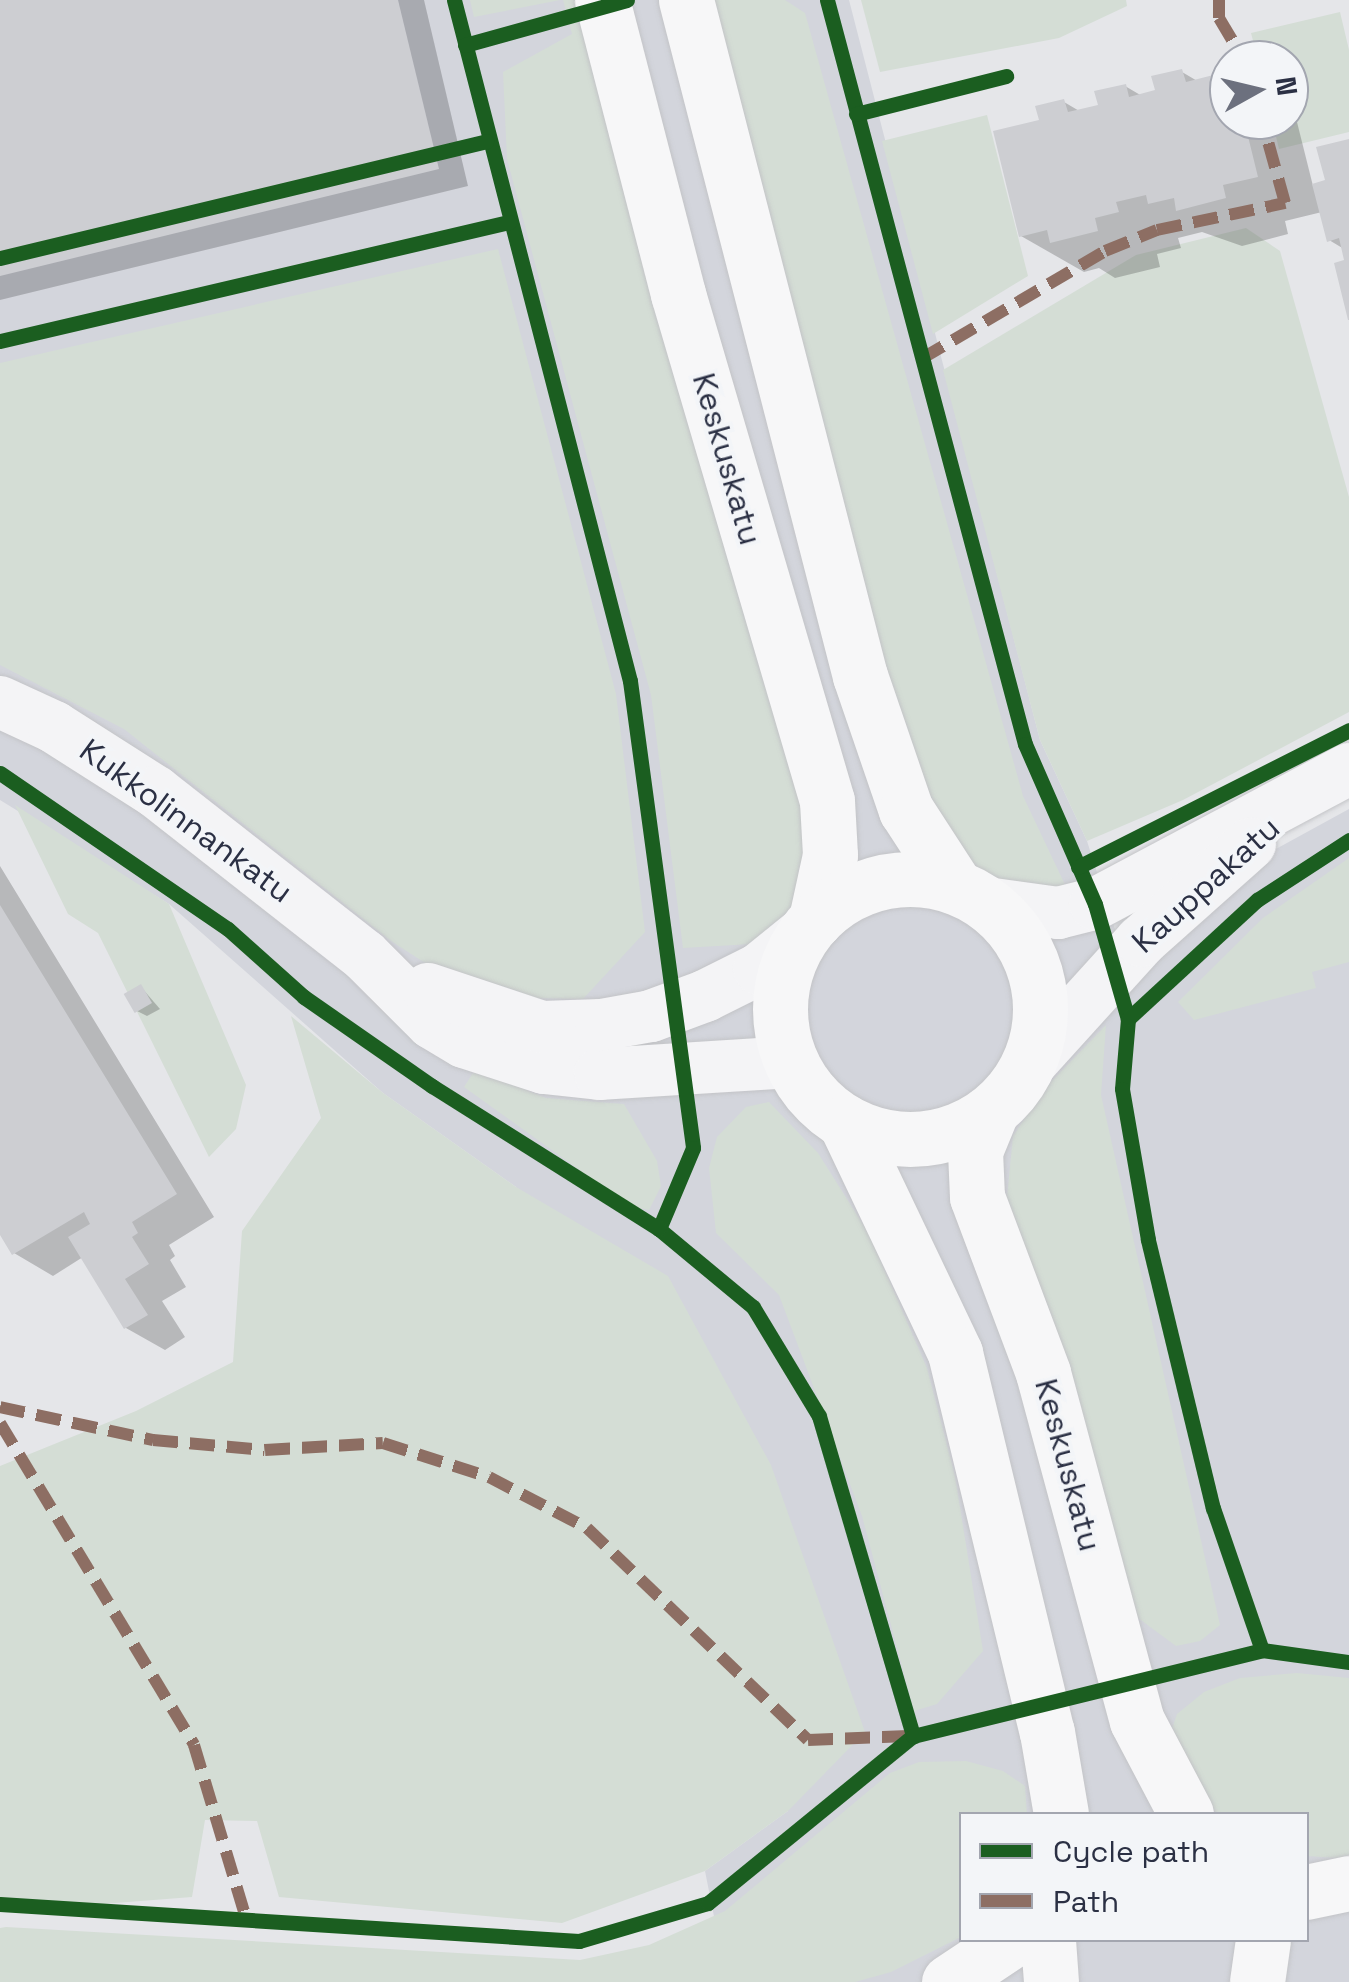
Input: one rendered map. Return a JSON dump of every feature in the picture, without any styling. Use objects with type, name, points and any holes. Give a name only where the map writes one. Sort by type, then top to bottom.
[{"type":"main road","name":"Keskuskatu","points":[[602,0],[678,294],[827,801],[830,854],[811,925]]},
{"type":"main road","points":[[686,0],[860,676],[906,810],[971,895],[1022,942],[1033,966],[1040,1017],[1026,1068],[990,1112],[964,1128],[904,1140],[845,1122],[813,1096],[790,1062],[782,987],[811,925],[845,896],[880,882],[918,879],[971,895]]},
{"type":"main road","name":"Keskuskatu","points":[[990,1112],[975,1151],[977,1197],[1043,1372],[1138,1721],[1185,1812]]},
{"type":"main road","points":[[845,1122],[955,1352],[1048,1732],[1061,1812]]},
{"type":"main road","points":[[1309,1891],[1349,1883]]},
{"type":"main road","points":[[949,1982],[1009,1942]]},
{"type":"main road","points":[[1048,1942],[1051,1982]]},
{"type":"main road","points":[[1256,1982],[1262,1942]]},
{"type":"street","name":"Kukkolinnankatu","points":[[0,702],[54,727],[156,792],[364,954],[432,1023],[464,1042],[544,1068],[600,1074],[790,1062]]},
{"type":"street","name":"Kauppakatu","points":[[971,895],[1058,913],[1095,904],[1328,781]]},
{"type":"street","name":"Kauppakatu","points":[[1026,1068],[1141,942],[1328,781]]},
{"type":"street","name":"Kukkolinnankatu","points":[[364,954],[482,1011],[542,1027],[601,1024],[650,1016],[705,996],[759,969],[811,925]]},
{"type":"shaded area","points":[[0,0],[849,0],[1040,740],[1087,841],[1117,936],[1349,809],[1349,1982],[727,1982],[705,1871],[788,1811],[516,1187],[383,1093],[169,904],[0,800]]},
{"type":"shaded area","points":[[470,0],[560,0],[474,17]]},
{"type":"shaded area","points":[[563,0],[582,0],[809,803],[798,897],[782,922],[753,944],[683,948],[651,695],[507,159],[503,72],[572,34]]},
{"type":"shaded area","points":[[704,0],[785,0],[805,13],[1023,796],[1068,891],[1014,887],[972,866],[941,831],[903,744]]},
{"type":"shaded area","points":[[861,0],[1126,0],[1127,6],[1059,38],[880,72]]},
{"type":"shaded area","points":[[1340,12],[1349,50],[1349,132],[1279,149],[1277,140],[1309,140],[1309,40],[1253,40],[1251,33]]},
{"type":"shaded area","points":[[987,115],[1028,276],[933,334],[882,141]]},
{"type":"shaded area","points":[[1246,228],[1280,251],[1349,497],[1349,712],[1183,800],[1087,841],[1040,740],[943,370],[1136,255]]},
{"type":"shaded area","points":[[498,249],[616,694],[645,932],[583,999],[535,998],[450,979],[391,941],[124,729],[0,665],[0,363]]},
{"type":"shaded area","points":[[15,805],[169,904],[246,1085],[236,1129],[209,1157],[98,933],[68,914]]},
{"type":"shaded area","points":[[1349,858],[1349,962],[1312,972],[1316,988],[1194,1020],[1178,1002],[1263,918]]},
{"type":"shaded area","points":[[291,1016],[383,1093],[516,1187],[668,1276],[771,1465],[865,1732],[788,1811],[705,1871],[562,1923],[279,1897],[257,1821],[205,1820],[192,1897],[0,1912],[0,1466],[136,1411],[233,1362],[242,1231],[321,1118]]},
{"type":"shaded area","points":[[1106,1025],[1101,1095],[1220,1625],[1200,1641],[1176,1646],[1138,1618],[1054,1332],[1006,1207],[1013,1136],[1044,1089]]},
{"type":"shaded area","points":[[475,1070],[546,1098],[624,1104],[657,1161],[661,1186],[649,1210],[630,1206],[464,1087]]},
{"type":"shaded area","points":[[769,1102],[818,1153],[869,1234],[927,1368],[955,1476],[983,1651],[937,1704],[914,1711],[862,1516],[779,1295],[716,1233],[709,1168],[717,1137],[746,1107]]},
{"type":"shaded area","points":[[1297,1673],[1349,1678],[1349,1855],[1309,1856],[1309,1812],[1216,1812],[1167,1743],[1177,1714],[1204,1692],[1240,1678]]},
{"type":"shaded area","points":[[966,1761],[1003,1771],[1025,1786],[1027,1812],[959,1812],[959,1938],[891,1972],[855,1982],[0,1982],[0,1928],[6,1927],[580,1960],[649,1945],[725,1911],[890,1773],[919,1762]]},
{"type":"building","points":[[0,0],[398,0],[439,169],[0,276]]},
{"type":"building","points":[[1182,69],[1186,82],[1209,76],[1209,140],[1249,140],[1258,177],[1223,185],[1226,198],[1176,211],[1174,198],[1148,204],[1146,195],[1116,202],[1119,212],[1095,218],[1098,231],[1050,243],[1047,230],[1019,237],[993,131],[1039,120],[1035,106],[1064,99],[1068,112],[1098,105],[1094,91],[1126,84],[1129,97],[1155,90],[1151,76]]},
{"type":"building","points":[[1349,139],[1348,320],[1334,263],[1344,260],[1339,238],[1327,242],[1312,184],[1325,180],[1316,147]]},
{"type":"building","points":[[0,905],[177,1194],[132,1222],[138,1233],[132,1237],[149,1264],[125,1279],[148,1315],[124,1329],[68,1237],[90,1224],[84,1212],[12,1255],[0,1235]]},
{"type":"building","points":[[141,984],[152,1003],[135,1013],[124,994]]},
{"type":"marked path","points":[[1219,0],[1219,18],[1232,40]]},
{"type":"marked path","points":[[921,359],[1105,251],[1157,230],[1285,203],[1268,140]]},
{"type":"marked path","points":[[0,1407],[153,1440],[265,1450],[383,1443],[489,1477],[587,1528],[808,1740],[908,1736]]},
{"type":"marked path","points":[[0,1423],[194,1745],[245,1915]]},
{"type":"cycle path","points":[[454,0],[630,681],[693,1148],[659,1229],[753,1307],[819,1416],[913,1736]]},
{"type":"cycle path","points":[[465,45],[627,0]]},
{"type":"cycle path","points":[[827,0],[1025,744],[1095,904],[1128,1019],[1122,1089],[1148,1240],[1213,1508],[1262,1650]]},
{"type":"cycle path","points":[[856,114],[1006,76]]},
{"type":"cycle path","points":[[0,258],[486,141]]},
{"type":"cycle path","points":[[0,341],[509,222]]},
{"type":"cycle path","points":[[1078,867],[1349,730]]},
{"type":"cycle path","points":[[0,773],[228,929],[304,997],[432,1086],[659,1229]]},
{"type":"cycle path","points":[[1128,1019],[1257,900],[1349,840]]},
{"type":"cycle path","points":[[0,1904],[579,1941],[708,1903],[913,1736],[1262,1650],[1349,1662]]}]
